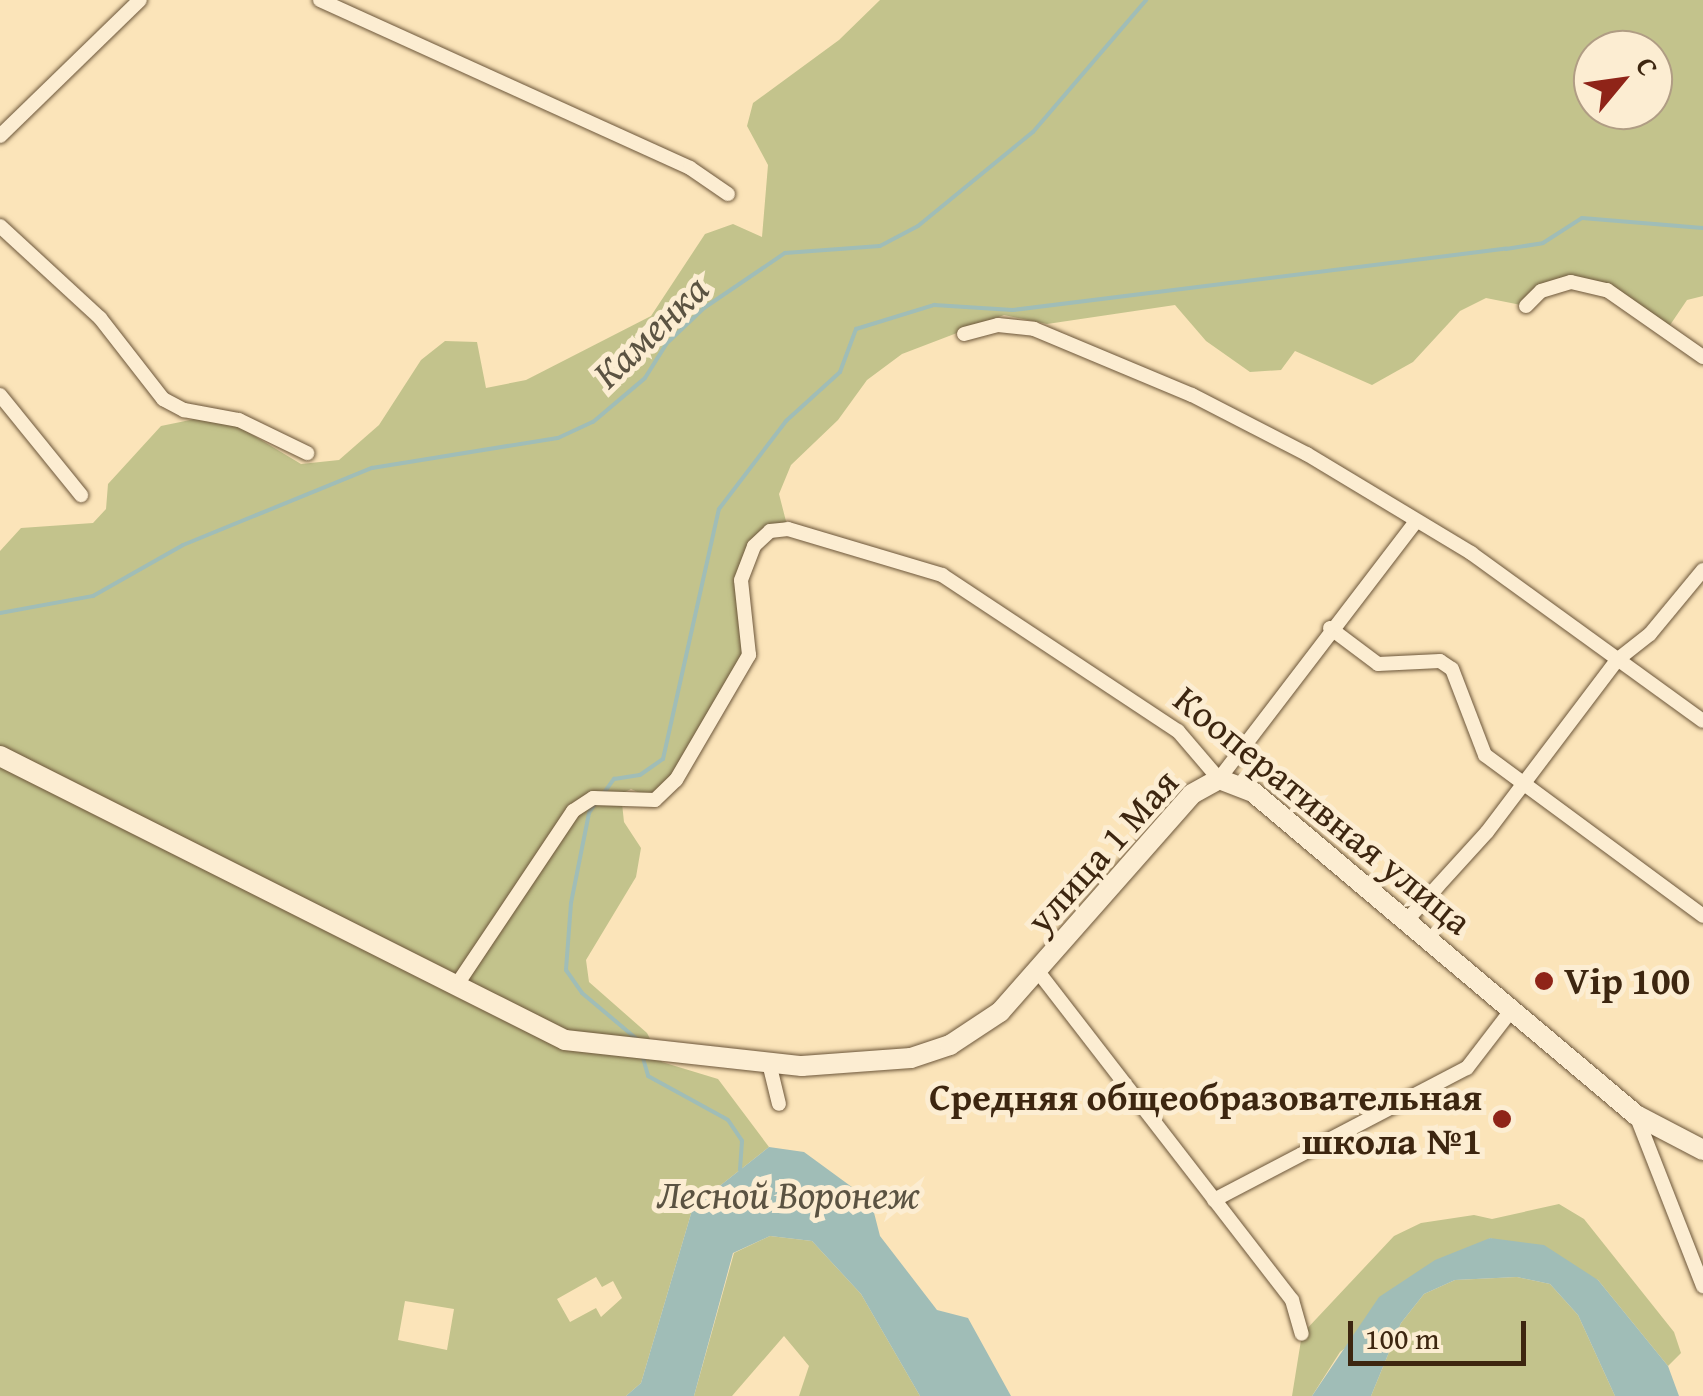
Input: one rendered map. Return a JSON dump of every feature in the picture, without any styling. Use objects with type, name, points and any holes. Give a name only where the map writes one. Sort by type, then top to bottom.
[{"type":"street","points":[[0,136],[140,0]]},
{"type":"street","points":[[320,0],[690,168],[728,194]]},
{"type":"street","points":[[0,226],[100,318],[163,399],[184,410],[252,425],[307,453]]},
{"type":"street","points":[[1526,306],[1541,292],[1572,282],[1606,290],[1703,357]]},
{"type":"street","points":[[964,334],[998,325],[1034,329],[1192,395],[1307,454],[1414,524],[1471,553],[1703,721]]},
{"type":"street","points":[[0,395],[80,495]]},
{"type":"street","points":[[1219,780],[1330,628],[1414,524]]},
{"type":"street","name":"Кооперативная улица","points":[[458,983],[573,811],[593,798],[655,800],[676,780],[749,655],[741,580],[754,546],[770,531],[788,530],[942,575],[1178,730],[1219,780],[1253,792],[1636,1116],[1703,1150]]},
{"type":"street","points":[[1406,921],[1617,660],[1650,634],[1703,570]]},
{"type":"street","points":[[1330,628],[1378,664],[1440,661],[1452,669],[1485,755],[1524,779],[1703,916]]},
{"type":"street","name":"улица 1 Мая","points":[[0,756],[565,1040],[769,1063],[877,1064],[950,1045],[1000,1012],[1040,974],[1192,794],[1219,780]]},
{"type":"street","name":"улица 1 Мая","points":[[1040,974],[1292,1300],[1302,1334]]},
{"type":"street","points":[[1214,1200],[1467,1068],[1510,1012]]},
{"type":"street","points":[[769,1063],[779,1104]]},
{"type":"street","points":[[1636,1116],[1703,1286]]},
{"type":"green space","points":[[880,0],[1703,0],[1703,296],[1687,300],[1668,328],[1607,290],[1572,282],[1526,306],[1486,298],[1460,311],[1413,362],[1372,385],[1295,351],[1281,370],[1250,372],[1206,341],[1175,305],[1047,324],[1004,315],[902,354],[867,380],[838,420],[791,465],[779,494],[788,529],[770,531],[746,564],[749,655],[655,800],[631,789],[621,794],[624,822],[641,848],[636,877],[586,960],[589,982],[647,1033],[662,1062],[718,1079],[769,1147],[693,1207],[641,1383],[626,1396],[0,1396],[0,551],[21,528],[93,523],[106,509],[108,484],[161,426],[195,419],[236,425],[301,464],[339,460],[379,425],[421,360],[445,341],[477,342],[486,388],[526,380],[651,316],[705,234],[733,224],[762,237],[768,165],[747,126],[753,103],[839,40]],"holes":[[[596,1277],[602,1287],[613,1281],[622,1298],[601,1317],[596,1308],[570,1322],[557,1299]],[[405,1301],[454,1309],[447,1350],[398,1340]]]},
{"type":"green space","points":[[1559,1204],[1584,1219],[1674,1332],[1681,1353],[1668,1366],[1598,1280],[1490,1238],[1340,1352],[1312,1396],[1292,1396],[1302,1334],[1394,1236],[1421,1223],[1474,1215],[1492,1219]]},
{"type":"green space","points":[[770,1236],[812,1241],[861,1294],[920,1396],[799,1396],[809,1366],[784,1336],[732,1396],[694,1396],[734,1253]]},
{"type":"green space","points":[[1517,1277],[1550,1284],[1578,1315],[1615,1396],[1371,1396],[1401,1323],[1424,1294],[1455,1280]]},
{"type":"water","name":"Лесной Воронеж","points":[[769,1147],[804,1152],[871,1201],[880,1236],[937,1310],[968,1318],[1011,1396],[920,1396],[861,1294],[812,1241],[770,1236],[733,1253],[694,1396],[626,1396],[641,1383],[693,1207]]},
{"type":"water","points":[[1490,1238],[1544,1245],[1598,1280],[1668,1366],[1679,1396],[1615,1396],[1578,1315],[1550,1284],[1517,1277],[1455,1280],[1424,1294],[1401,1323],[1371,1396],[1312,1396],[1379,1297],[1435,1260]]},
{"type":"waterway","name":"Каменка","points":[[0,613],[93,596],[183,545],[372,468],[558,438],[593,422],[645,378],[666,344],[704,308],[785,253],[880,246],[918,226],[1033,132],[1146,0]]},
{"type":"waterway","points":[[603,794],[614,779],[640,775],[663,759],[719,509],[786,421],[840,372],[856,329],[934,305],[1013,310],[1506,249],[1543,243],[1582,218],[1703,228]]},
{"type":"waterway","points":[[597,801],[589,813],[571,903],[566,970],[582,993],[638,1040]]},
{"type":"waterway","points":[[643,1058],[648,1076],[728,1120],[742,1141],[740,1170]]},
{"type":"place","name":"Vip 100","points":[[1544,981]]},
{"type":"place","name":"Средняя общеобразовательная школа №1","points":[[1502,1119]]}]
